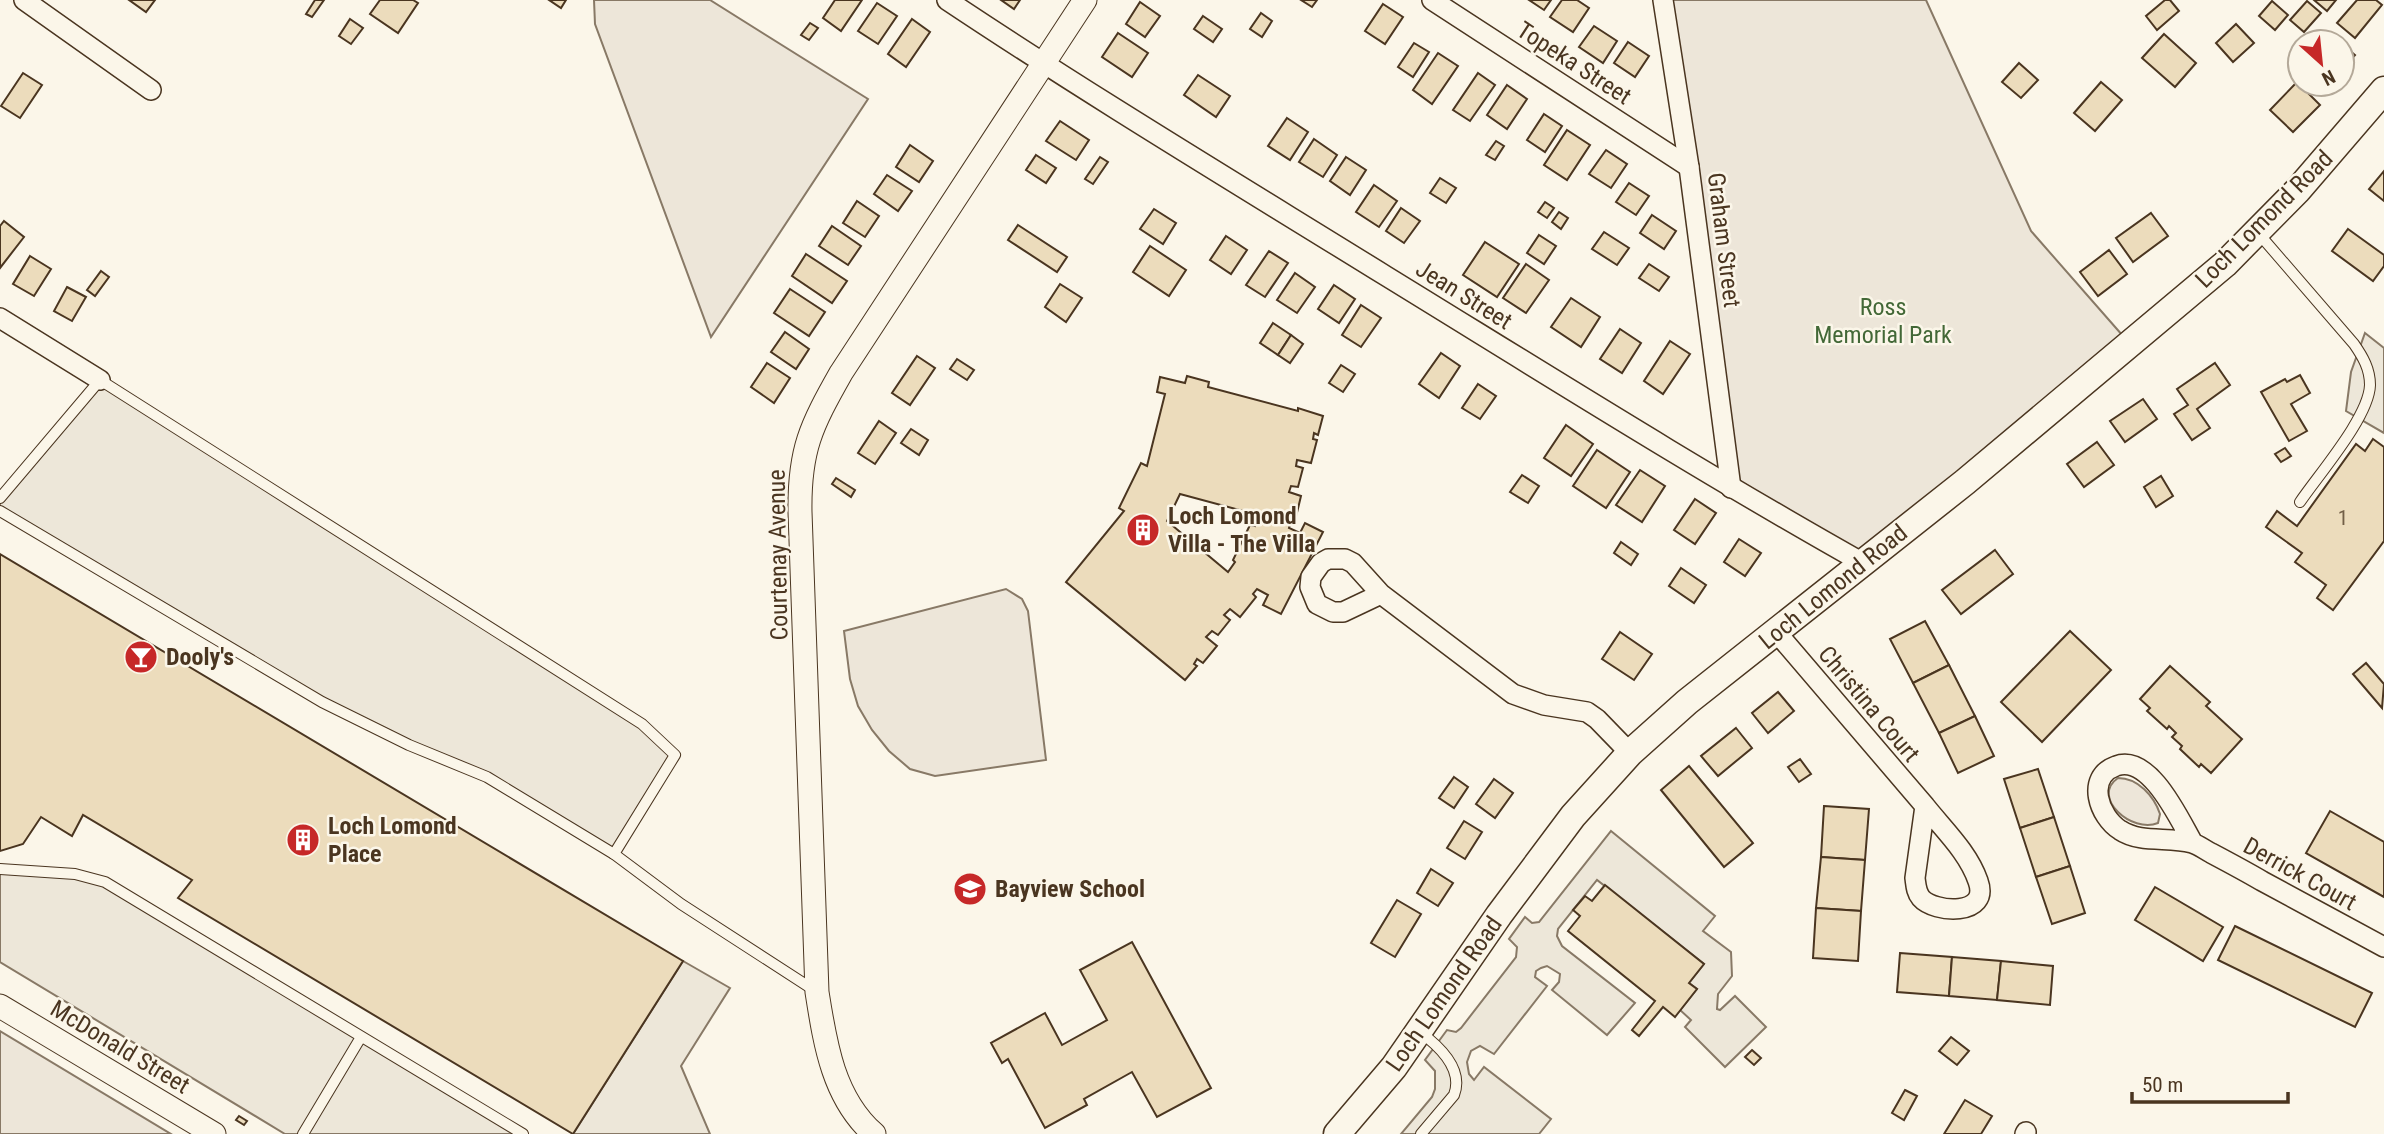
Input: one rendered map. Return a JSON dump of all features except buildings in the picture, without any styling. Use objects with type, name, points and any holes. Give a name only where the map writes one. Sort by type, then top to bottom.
[{"type":"main road","name":"Loch Lomond Road","points":[[1337,1134],[1394,1066],[1499,915],[1573,816],[1630,753],[1687,702],[1965,482],[2225,264],[2258,233],[2314,172],[2384,90]]},
{"type":"street","points":[[24,0],[152,90]]},
{"type":"street","name":"Jean Street","points":[[947,0],[1042,64],[1731,488],[1863,563]]},
{"type":"street","name":"Courtenay Avenue","points":[[874,1134],[853,1109],[839,1085],[830,1060],[817,992],[799,480],[804,450],[813,424],[841,373],[1085,0]]},
{"type":"street","name":"Topeka Street","points":[[1432,0],[1689,167]]},
{"type":"street","name":"Graham Street","points":[[1663,0],[1689,167],[1731,488]]},
{"type":"street","points":[[0,318],[100,380]]},
{"type":"street","points":[[1381,594],[1513,694],[1544,705],[1587,712],[1630,753]]},
{"type":"street","name":"Christina Court","points":[[1777,633],[1925,806],[1964,853],[1980,884],[1979,897],[1975,904],[1965,910],[1930,905],[1921,898],[1917,890],[1915,878],[1925,806]]},
{"type":"street","name":"Derrick Court","points":[[2193,843],[2165,793],[2149,775],[2131,765],[2116,765],[2104,774],[2098,784],[2098,796],[2103,811],[2120,831],[2132,836],[2193,843],[2384,947]]},
{"type":"street","name":"McDonald Street","points":[[0,1006],[214,1134]]},
{"type":"lane","points":[[2258,233],[2354,344],[2366,362],[2369,374],[2370,385],[2361,414],[2300,502]]},
{"type":"lane","points":[[0,498],[100,380],[642,724],[675,755],[614,854]]},
{"type":"lane","points":[[0,512],[321,702],[409,745],[487,777],[614,854],[681,904],[817,992]]},
{"type":"lane","points":[[0,869],[75,874],[105,881],[523,1134]]},
{"type":"lane","points":[[1419,1031],[1446,1054],[1457,1089],[1421,1134]]},
{"type":"lane","points":[[303,1134],[361,1037]]},
{"type":"green space","points":[[594,0],[710,0],[868,99],[711,337],[595,24]]},
{"type":"green space","name":"Ross Memorial Park","points":[[1663,0],[1926,0],[2031,231],[2130,344],[1863,563],[1731,488]]},
{"type":"green space","points":[[1006,589],[1022,599],[1028,611],[1046,760],[935,776],[910,769],[889,751],[858,706],[850,679],[844,631]]},
{"type":"green space","points":[[2118,778],[2132,781],[2144,789],[2160,814],[2158,823],[2137,823],[2118,812],[2109,795],[2111,786]]},
{"type":"green space","points":[[0,1031],[171,1134],[0,1134]]},
{"type":"shaded area","points":[[2365,333],[2384,348],[2384,433],[2346,411],[2351,372]]},
{"type":"shaded area","points":[[100,380],[620,709],[675,755],[614,854],[487,777],[322,702],[0,511],[0,498]]},
{"type":"shaded area","points":[[1611,831],[1715,916],[1703,931],[1731,952],[1732,976],[1718,994],[1717,1009],[1720,1010],[1735,996],[1766,1027],[1725,1067],[1685,1027],[1691,1020],[1680,1010],[1697,989],[1689,983],[1704,964],[1597,880],[1558,929],[1557,936],[1562,946],[1635,1003],[1607,1035],[1552,990],[1559,982],[1560,974],[1547,966],[1541,968],[1536,971],[1535,977],[1547,986],[1494,1054],[1480,1046],[1471,1051],[1467,1062],[1469,1074],[1474,1080],[1484,1067],[1551,1119],[1539,1134],[1401,1134],[1432,1097],[1435,1089],[1435,1071],[1425,1060],[1447,1030],[1456,1032],[1461,1028],[1516,957],[1517,947],[1509,939],[1525,917],[1532,923],[1539,922]]},
{"type":"shaded area","points":[[0,869],[90,876],[523,1134],[285,1134],[0,962]]},
{"type":"shaded area","points":[[683,961],[730,988],[681,1066],[710,1134],[573,1134]]},
{"type":"place","name":"Loch Lomond Villa - The Villa","points":[[1143,530]]},
{"type":"place","name":"Dooly's","points":[[141,657]]},
{"type":"place","name":"Loch Lomond Place","points":[[303,840]]},
{"type":"place","name":"Bayview School","points":[[970,889]]}]
